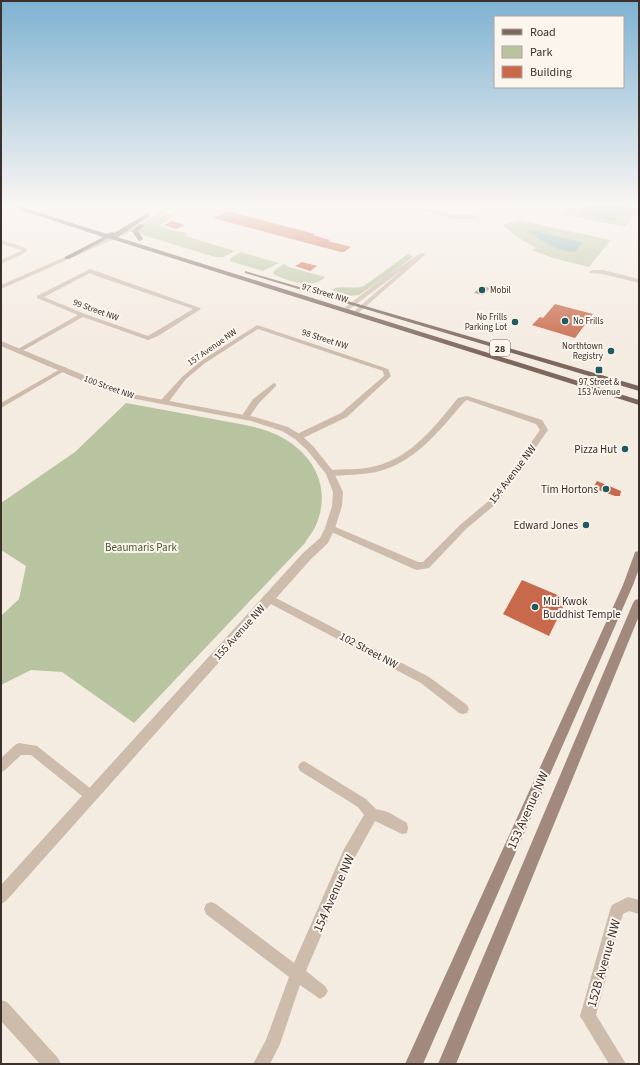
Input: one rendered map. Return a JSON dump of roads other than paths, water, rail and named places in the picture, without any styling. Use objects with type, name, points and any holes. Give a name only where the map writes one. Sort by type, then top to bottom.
[{"type":"main road","points":[[67,258],[75,254]]},
{"type":"main road","name":"97 Street NW","points":[[163,254],[639,402]]},
{"type":"main road","name":"97 Street NW","points":[[238,269],[639,389]]},
{"type":"main road","points":[[564,379],[600,385],[639,396]]},
{"type":"main road","name":"153 Avenue NW","points":[[414,1064],[628,585],[639,555]]},
{"type":"main road","name":"153 Avenue NW","points":[[447,1064],[639,603]]},
{"type":"street","points":[[1,262],[20,254]]},
{"type":"street","points":[[1,286],[68,254]]},
{"type":"street","points":[[38,269],[77,254]]},
{"type":"street","points":[[345,310],[395,271],[423,254]]},
{"type":"street","points":[[354,313],[415,264],[417,258]]},
{"type":"street","name":"99 Street NW","points":[[90,271],[198,309],[156,335],[148,338],[83,315],[39,297],[90,271]]},
{"type":"street","points":[[592,272],[603,272],[639,281]]},
{"type":"street","points":[[20,350],[83,315]]},
{"type":"street","name":"98 Street NW","points":[[257,327],[386,370],[388,376],[344,415],[298,437]]},
{"type":"street","name":"157 Avenue NW","points":[[164,402],[184,378],[203,362],[257,327]]},
{"type":"street","name":"100 Street NW","points":[[1,343],[112,390],[136,397],[246,417],[285,429],[298,437],[310,448],[330,473]]},
{"type":"street","points":[[1,406],[64,369]]},
{"type":"street","points":[[246,417],[256,401],[274,385]]},
{"type":"street","name":"154 Avenue NW","points":[[330,473],[376,469],[402,460],[425,442],[461,400],[467,398],[539,422],[544,430],[494,501],[463,528],[426,565],[417,566],[330,528]]},
{"type":"street","name":"155 Avenue NW","points":[[1,896],[270,599],[307,556],[324,540],[330,528],[337,506],[338,492],[330,473]]},
{"type":"street","name":"102 Street NW","points":[[270,599],[425,680],[463,709]]},
{"type":"street","points":[[1,766],[19,749],[33,750],[91,796]]},
{"type":"street","points":[[304,767],[362,803],[372,814],[383,817],[402,828]]},
{"type":"street","name":"154 Avenue NW","points":[[261,1064],[272,1044],[297,974],[348,854],[372,814]]},
{"type":"street","name":"152B Avenue NW","points":[[618,1064],[588,1016],[617,910],[628,904],[639,907]]},
{"type":"street","points":[[211,909],[320,991]]},
{"type":"street","points":[[1,1008],[52,1064]]},
{"type":"place","name":"Mobil","points":[[482,290]]},
{"type":"place","name":"No Frills","points":[[565,321]]},
{"type":"place","name":"No Frills Parking Lot","points":[[515,322]]},
{"type":"place","name":"Northtown Registry","points":[[611,351]]},
{"type":"place","name":"97 Street & 153 Avenue","points":[[599,370]]},
{"type":"place","name":"Pizza Hut","points":[[625,449]]},
{"type":"place","name":"Tim Hortons","points":[[606,489]]},
{"type":"place","name":"Edward Jones","points":[[586,525]]},
{"type":"place","name":"Mui Kwok Buddhist Temple","points":[[535,607]]},
{"type":"park label","name":"Beaumaris Park","points":[[141,547]]}]
